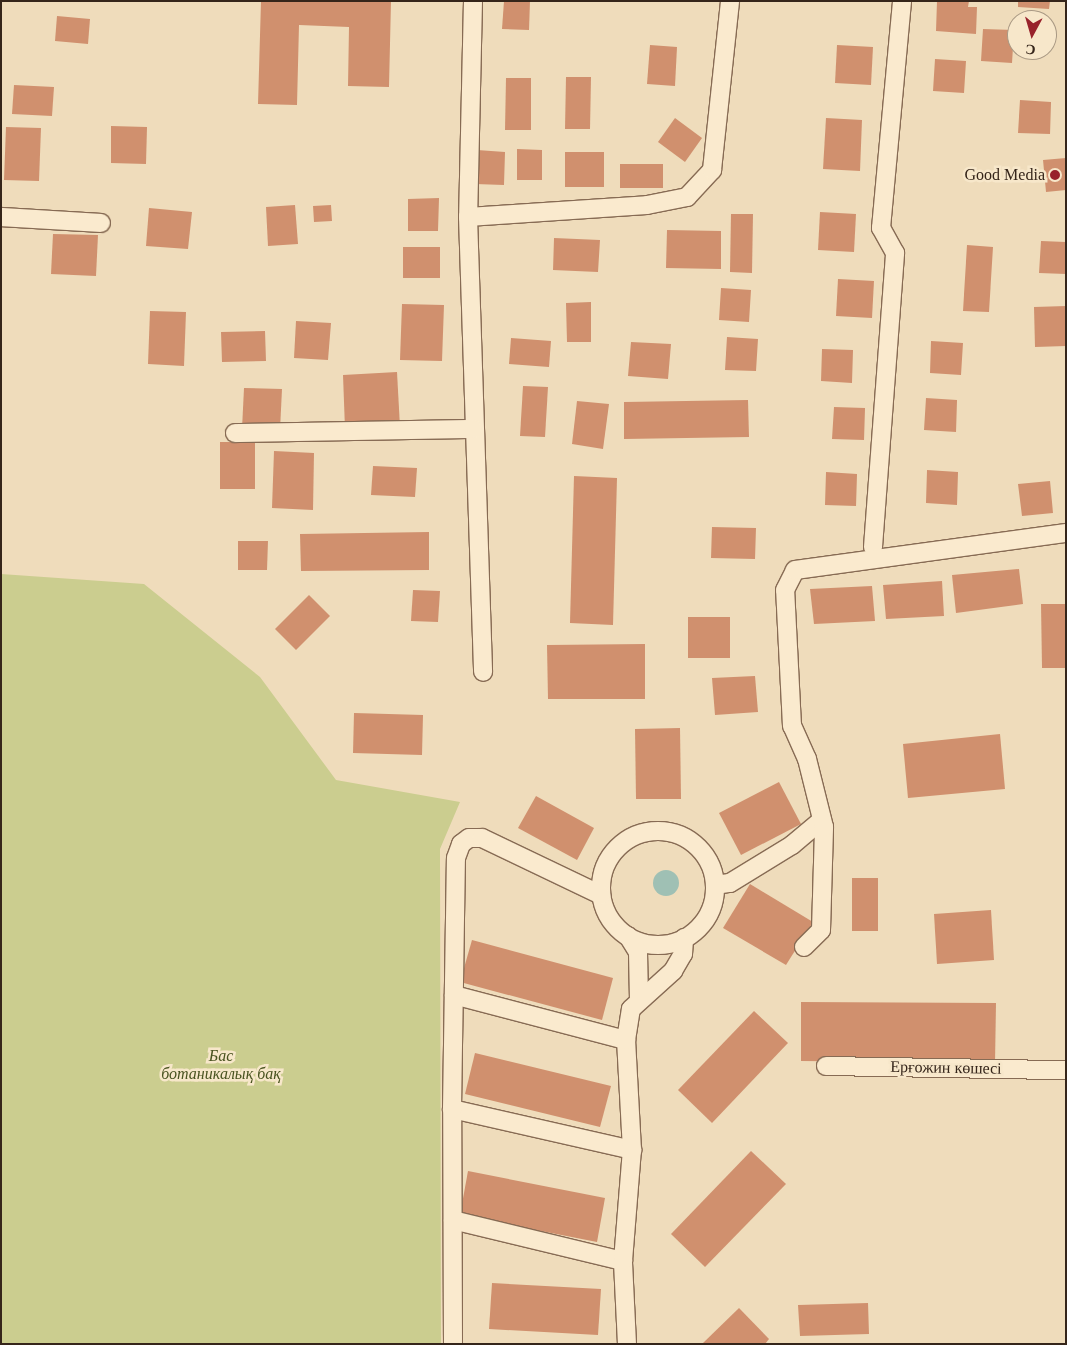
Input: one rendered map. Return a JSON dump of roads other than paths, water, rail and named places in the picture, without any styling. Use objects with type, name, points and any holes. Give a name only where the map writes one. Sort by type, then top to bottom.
[{"type":"street","points":[[473,1],[468,217],[473,429],[483,672]]},
{"type":"street","points":[[468,217],[647,205],[687,197],[712,170],[730,1]]},
{"type":"street","points":[[873,547],[895,253],[881,228],[902,1]]},
{"type":"street","points":[[1,216],[101,223]]},
{"type":"street","points":[[235,433],[473,429]]},
{"type":"street","points":[[804,947],[821,930],[822,820],[807,758],[792,726],[784,590],[795,570],[1066,533]]},
{"type":"street","points":[[714,885],[730,883],[785,850],[822,820]]},
{"type":"street","points":[[628,936],[656,945],[684,938],[707,916],[714,885],[702,853],[687,839],[660,831],[644,833],[617,848],[608,861],[602,895],[610,918],[628,936],[638,952],[639,1000]]},
{"type":"street","points":[[453,1344],[452,1109],[456,858],[460,844],[469,838],[482,838],[602,895]]},
{"type":"street","points":[[627,1344],[623,1261],[632,1150],[626,1040],[631,1009],[673,971],[683,954],[684,938]]},
{"type":"street","points":[[454,994],[626,1040]]},
{"type":"street","name":"Ерғожин көшесі","points":[[826,1066],[1066,1070]]},
{"type":"street","points":[[452,1109],[632,1150]]},
{"type":"street","points":[[453,1220],[623,1261]]},
{"type":"water","points":[[666,870],[675,874],[679,883],[675,892],[666,896],[657,892],[653,883],[657,874]]},
{"type":"place","name":"Good Media","points":[[1055,175]]},
{"type":"park label","name":"Бас ботаникалық бақ","points":[[221,1065]]}]
